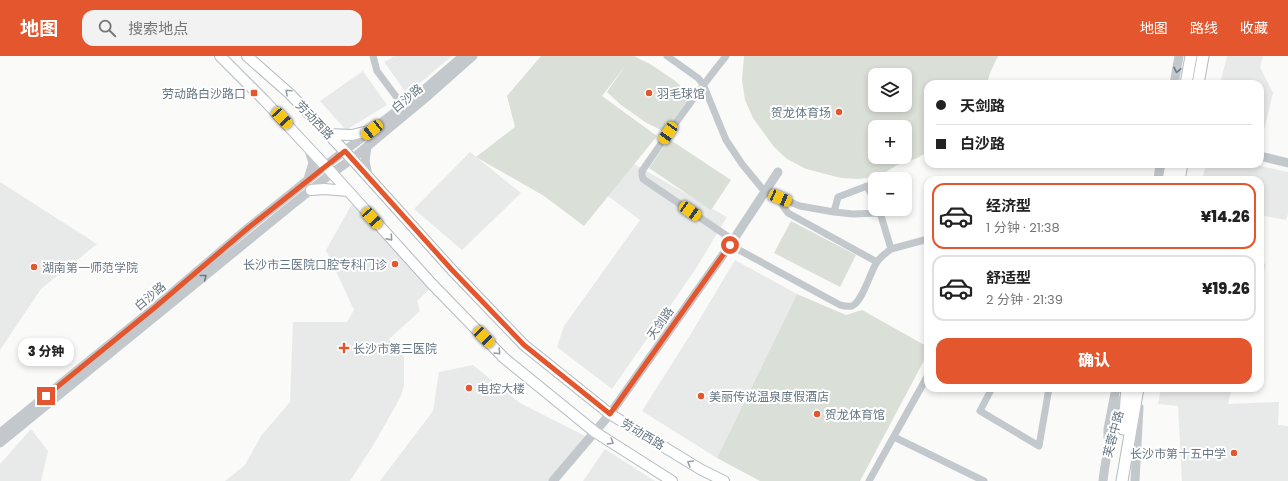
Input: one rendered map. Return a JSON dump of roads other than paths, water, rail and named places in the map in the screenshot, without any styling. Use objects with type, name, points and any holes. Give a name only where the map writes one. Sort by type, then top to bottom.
[{"type":"main road","name":"劳动西路","points":[[220,56],[329,169],[432,284],[504,358],[595,432],[672,481]]},
{"type":"main road","name":"劳动西路","points":[[247,56],[290,94],[345,151],[452,270],[524,345],[610,414],[700,469],[724,481]]},
{"type":"main road","points":[[1187,80],[1191,56]]},
{"type":"main road","points":[[1199,80],[1203,56]]},
{"type":"main road","points":[[328,134],[352,135],[372,130]]},
{"type":"main road","points":[[311,190],[324,189],[348,191]]},
{"type":"main road","points":[[1122,481],[1125,437],[1123,392]]},
{"type":"main road","points":[[1114,481],[1138,392]]},
{"type":"street","points":[[373,56],[377,71],[404,106]]},
{"type":"street","name":"白沙路","points":[[0,443],[311,190],[345,151],[404,106],[463,56]]},
{"type":"street","name":"白沙路","points":[[0,433],[308,180],[352,159],[473,56]]},
{"type":"street","points":[[667,56],[698,78],[703,84],[726,140],[742,164],[765,192],[800,206],[853,214],[868,212]]},
{"type":"street","points":[[726,56],[703,84],[642,171],[643,179],[732,243],[840,305],[848,307],[853,305],[858,300],[877,262],[884,254],[891,249],[924,240]]},
{"type":"street","points":[[1175,80],[1179,56]]},
{"type":"street","points":[[367,146],[365,162],[368,176]]},
{"type":"street","points":[[308,147],[313,163],[308,180]]},
{"type":"street","points":[[1264,157],[1288,163]]},
{"type":"street","name":"天剑路","points":[[553,481],[610,414],[732,243],[778,172]]},
{"type":"street","points":[[834,212],[838,197],[867,186],[868,188]]},
{"type":"street","points":[[780,198],[788,213],[877,262]]},
{"type":"street","points":[[881,216],[891,249]]},
{"type":"street","points":[[869,481],[924,382]]},
{"type":"street","points":[[990,392],[980,411],[1039,446],[1048,392]]},
{"type":"street","name":"芙蓉中路","points":[[1103,481],[1108,450],[1122,392]]},
{"type":"street","name":"芙蓉中路","points":[[1135,481],[1139,392]]},
{"type":"street","points":[[894,437],[984,481]]},
{"type":"place","name":"劳动路白沙路口","points":[[254,93]]},
{"type":"place","name":"羽毛球馆","points":[[649,93]]},
{"type":"place","name":"贺龙体育场","points":[[839,112]]},
{"type":"place","name":"长沙市三医院口腔专科门诊","points":[[395,264]]},
{"type":"place","name":"湖南第一师范学院","points":[[34,267]]},
{"type":"place","name":"长沙市第三医院","points":[[344,348]]},
{"type":"place","name":"电控大楼","points":[[469,388]]},
{"type":"place","name":"美丽传说温泉度假酒店","points":[[701,396]]},
{"type":"place","name":"贺龙体育馆","points":[[817,414]]},
{"type":"place","name":"长沙市第十五中学","points":[[1234,453]]}]
